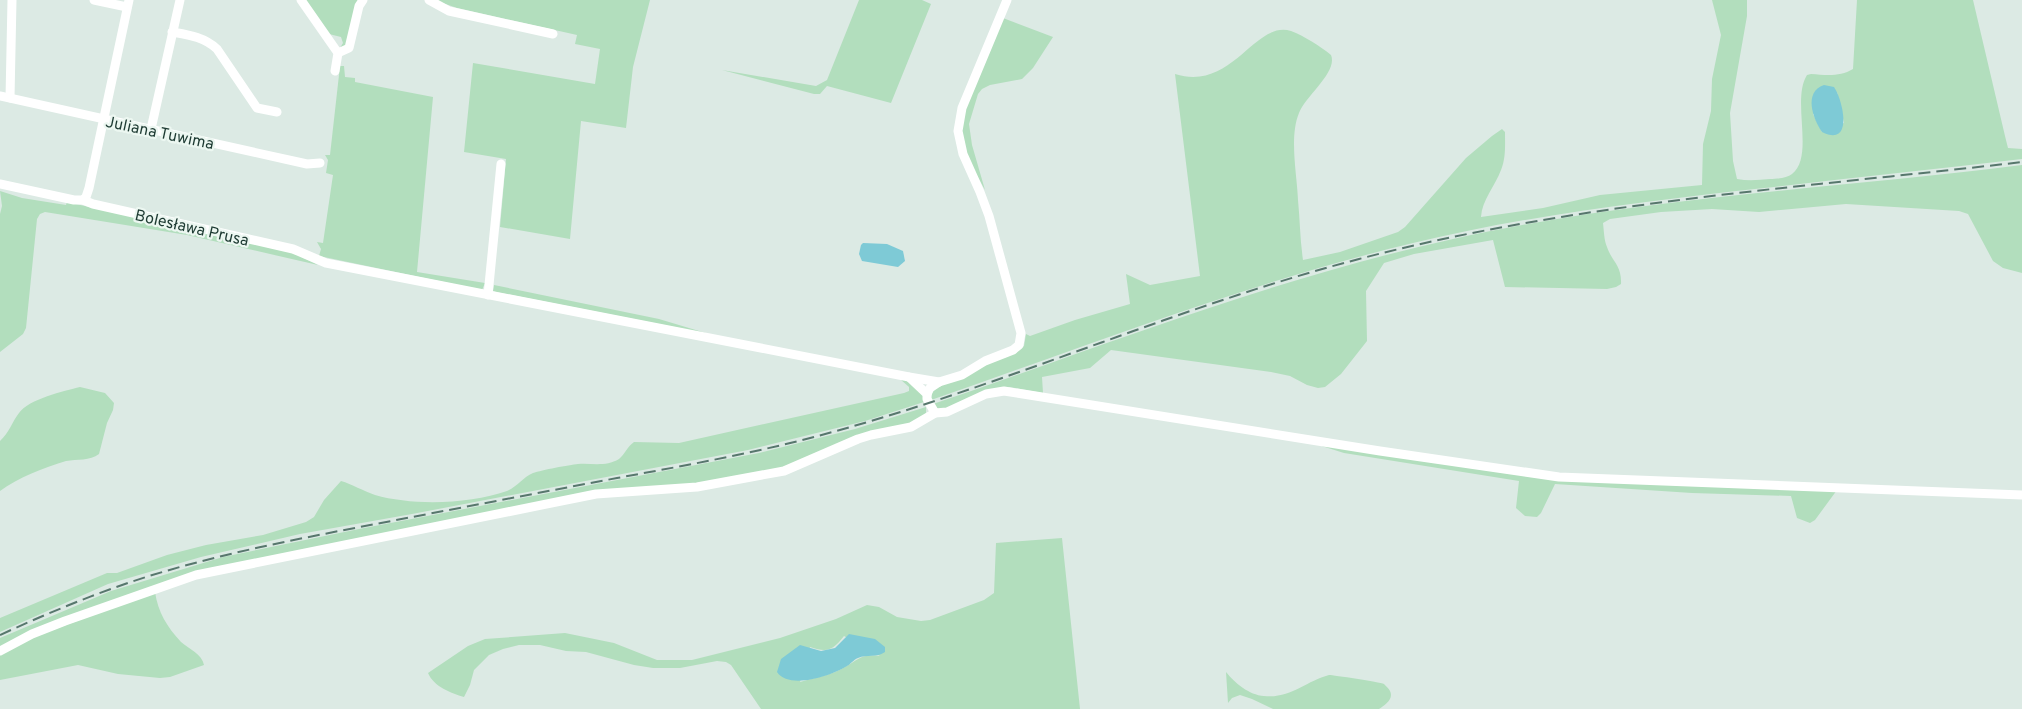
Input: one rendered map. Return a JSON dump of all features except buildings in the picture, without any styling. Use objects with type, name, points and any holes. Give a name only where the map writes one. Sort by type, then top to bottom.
[{"type":"street","points":[[5,97],[12,0]]},
{"type":"street","points":[[83,200],[88,192],[128,4],[94,0]]},
{"type":"street","points":[[151,129],[180,0]]},
{"type":"street","points":[[301,0],[338,53],[335,71]]},
{"type":"street","points":[[338,53],[349,48],[359,6],[363,0]]},
{"type":"street","points":[[429,0],[449,11],[553,34]]},
{"type":"street","points":[[935,413],[927,399],[930,388],[939,381],[962,375],[985,361],[1013,350],[1021,340],[989,216],[963,154],[958,131],[962,108],[1007,0]]},
{"type":"street","points":[[172,32],[209,42],[217,49],[257,108],[277,112]]},
{"type":"street","name":"Juliana Tuwima","points":[[5,97],[307,164],[320,163]]},
{"type":"street","points":[[488,295],[501,164]]},
{"type":"street","name":"Bolesława Prusa","points":[[0,184],[83,200],[293,249],[326,263],[939,381]]},
{"type":"street","points":[[909,377],[927,394]]},
{"type":"street","points":[[0,651],[48,627],[196,575],[596,494],[697,487],[784,471],[871,435],[911,427],[935,413],[947,412],[995,392],[1012,391],[1380,451],[1559,477],[2022,495]]},
{"type":"green space","points":[[306,0],[360,0],[347,45],[340,48],[343,43],[341,37],[329,34]]},
{"type":"green space","points":[[434,0],[650,0],[633,67],[626,128],[581,121],[570,239],[500,227],[506,159],[464,152],[473,63],[595,84],[600,49],[575,44],[577,35],[457,8]]},
{"type":"green space","points":[[859,0],[922,0],[931,4],[891,103],[827,86],[820,94],[814,94],[722,70],[816,86],[827,80]]},
{"type":"green space","points":[[1712,0],[1747,0],[1747,16],[1730,113],[1733,161],[1737,179],[1779,178],[1792,174],[1799,166],[1803,141],[1801,98],[1807,75],[1838,74],[1853,69],[1857,0],[1973,0],[2008,148],[2022,149],[2022,159],[1632,204],[1500,224],[1457,233],[1351,259],[1230,295],[931,400],[935,388],[1020,349],[1024,346],[1026,334],[1030,336],[1130,304],[1126,274],[1150,285],[1200,276],[1175,74],[1195,77],[1212,73],[1227,65],[1265,36],[1278,30],[1296,33],[1331,55],[1330,69],[1299,113],[1294,133],[1303,260],[1340,252],[1398,232],[1466,158],[1502,129],[1505,132],[1503,165],[1489,193],[1481,217],[1543,208],[1600,195],[1702,185],[1703,144],[1711,111],[1712,79],[1721,35]],"holes":[[[1837,92],[1844,123],[1822,132],[1813,114]]]},
{"type":"green space","points":[[1003,18],[1053,37],[1033,68],[1022,79],[990,85],[978,94],[969,124],[972,145],[985,190],[968,159],[961,132],[967,103]]},
{"type":"green space","points":[[340,66],[344,66],[345,77],[355,78],[355,82],[433,97],[417,272],[485,283],[482,290],[319,256],[321,249],[317,242],[323,243],[333,175],[326,173],[328,160],[325,155],[330,155]]},
{"type":"green space","points":[[2022,165],[2022,273],[2003,268],[1993,261],[1968,214],[1959,211],[1846,204],[1759,212],[1712,209],[1661,212],[1610,219],[1603,223],[1606,244],[1621,278],[1621,284],[1607,289],[1505,287],[1493,240],[1414,254],[1384,263],[1366,291],[1367,341],[1341,374],[1325,387],[1307,385],[1290,376],[1271,372],[1111,350],[1090,368],[1042,377],[1043,393],[1009,387],[948,409],[938,409],[933,404],[1256,293],[1321,273],[1453,239],[1523,225],[1665,203]]},
{"type":"green space","points":[[0,191],[22,198],[66,205],[67,202],[294,253],[318,265],[187,235],[45,212],[37,219],[26,328],[23,334],[0,352],[0,214],[2,206]]},
{"type":"green space","points":[[494,285],[659,319],[709,334],[496,292],[493,291]]},
{"type":"green space","points":[[900,379],[907,380],[924,396],[924,402],[865,421],[748,450],[300,534],[201,557],[108,584],[0,632],[0,618],[107,573],[117,573],[167,555],[206,545],[263,535],[306,522],[314,517],[324,500],[341,481],[390,499],[441,502],[476,499],[507,491],[537,472],[614,461],[619,459],[634,442],[679,443],[909,391],[909,387]]},
{"type":"green space","points":[[80,387],[105,393],[114,403],[99,454],[88,459],[66,461],[40,470],[15,481],[0,491],[0,441],[19,413],[38,400]]},
{"type":"green space","points":[[926,407],[926,414],[918,421],[797,465],[701,484],[643,488],[191,573],[0,648],[0,638],[111,591],[223,557],[759,453],[855,429]]},
{"type":"green space","points":[[1309,442],[1537,477],[1837,490],[1815,520],[1810,523],[1797,518],[1791,496],[1692,493],[1555,484],[1541,513],[1537,517],[1525,516],[1516,508],[1519,481],[1344,453]]},
{"type":"green space","points":[[1062,538],[1080,709],[761,709],[731,665],[726,662],[717,661],[680,668],[653,668],[586,652],[566,651],[540,645],[519,645],[489,655],[474,670],[464,697],[439,686],[428,673],[468,646],[485,639],[565,633],[614,643],[657,660],[692,660],[780,638],[836,619],[867,605],[879,607],[897,617],[921,621],[930,620],[984,600],[994,593],[996,543]],"holes":[[[844,636],[880,656],[864,656],[834,672],[800,682],[810,647],[821,650],[830,649]]]},
{"type":"green space","points":[[155,592],[158,606],[167,625],[181,642],[198,655],[204,665],[170,677],[160,678],[118,674],[78,665],[0,680],[0,653],[23,641]]},
{"type":"green space","points":[[1226,672],[1243,688],[1264,696],[1282,695],[1329,675],[1384,684],[1390,691],[1391,697],[1379,709],[1273,709],[1240,695],[1232,698],[1228,703]]},
{"type":"water","points":[[1824,85],[1834,87],[1843,111],[1842,128],[1839,134],[1832,135],[1822,132],[1813,113],[1814,93]]},
{"type":"water","points":[[863,243],[887,244],[903,251],[905,261],[898,267],[862,261],[859,254]]},
{"type":"water","points":[[849,634],[875,639],[885,647],[885,652],[858,658],[840,670],[810,680],[791,680],[777,672],[781,659],[800,645],[821,651],[835,648]]},
{"type":"railway","points":[[0,635],[127,583],[233,553],[720,459],[855,426],[999,379],[1214,303],[1359,259],[1523,223],[1606,210],[1772,189],[2022,162]]}]
